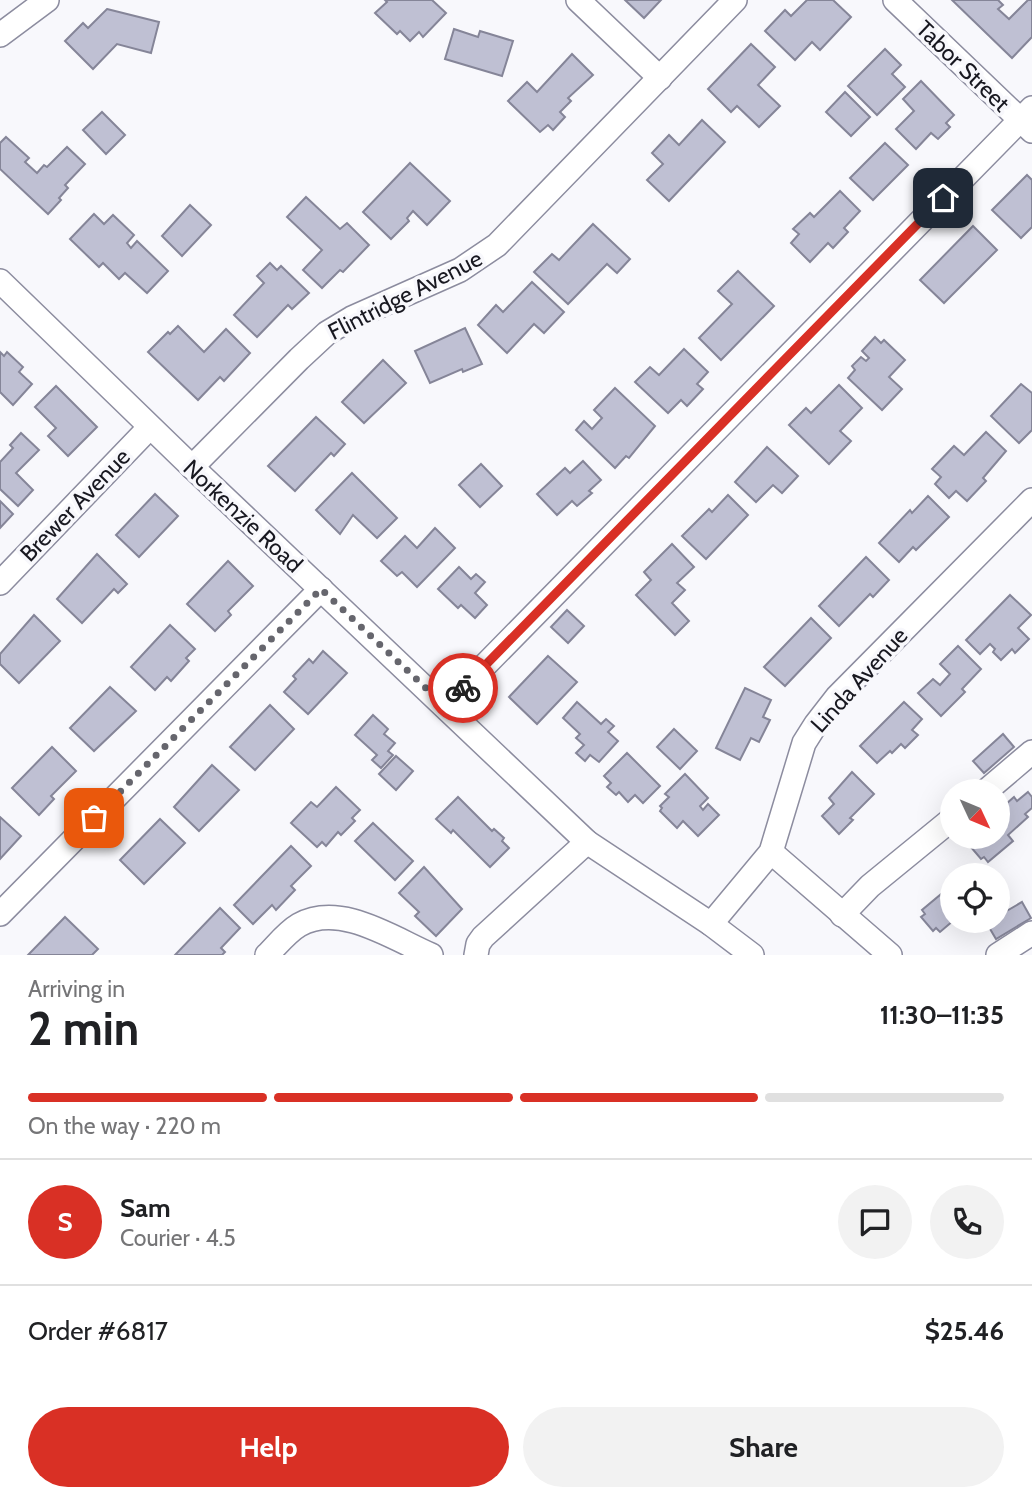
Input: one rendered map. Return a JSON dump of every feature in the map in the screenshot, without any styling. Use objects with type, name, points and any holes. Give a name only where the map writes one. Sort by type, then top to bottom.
[{"type":"street","points":[[0,35],[47,0]]},
{"type":"street","points":[[578,0],[660,78]]},
{"type":"street","name":"Flintridge Avenue","points":[[191,467],[327,333],[352,318],[460,270],[497,245],[735,0]]},
{"type":"street","name":"Tabor Street","points":[[895,0],[1028,120]]},
{"type":"street","points":[[445,706],[1028,120]]},
{"type":"street","name":"Norkenzie Road","points":[[0,281],[191,467],[587,842],[711,924],[752,955]]},
{"type":"street","name":"Brewer Avenue","points":[[0,583],[150,427]]},
{"type":"street","name":"Linda Avenue","points":[[711,924],[771,852],[799,756],[822,716],[837,697],[1032,500]]},
{"type":"street","points":[[0,914],[321,589]]},
{"type":"street","points":[[1000,779],[1032,752]]},
{"type":"street","points":[[842,915],[870,886],[940,829]]},
{"type":"street","points":[[474,955],[483,937],[587,842]]},
{"type":"street","points":[[771,852],[890,955]]},
{"type":"street","points":[[267,955],[299,925],[321,917],[332,917],[351,920],[430,955]]},
{"type":"street","points":[[998,955],[1032,933]]},
{"type":"building","points":[[385,0],[432,0],[446,13],[423,37],[419,32],[410,41],[400,31],[397,34],[375,13],[387,2]]},
{"type":"building","points":[[625,0],[661,0],[644,18]]},
{"type":"building","points":[[807,0],[833,0],[851,17],[820,50],[812,42],[795,60],[765,31],[785,10],[791,16]]},
{"type":"building","points":[[952,0],[998,0],[1003,5],[998,9],[1009,19],[1028,0],[1032,0],[1032,37],[1012,58]]},
{"type":"building","points":[[107,9],[159,22],[151,53],[117,44],[93,69],[65,41],[83,23],[88,28]]},
{"type":"building","points":[[454,29],[478,37],[480,31],[513,41],[502,76],[445,59]]},
{"type":"building","points":[[751,44],[775,67],[758,85],[780,106],[759,127],[737,106],[731,112],[708,89]]},
{"type":"building","points":[[885,49],[901,65],[892,74],[905,87],[877,115],[848,86]]},
{"type":"building","points":[[572,54],[593,75],[568,98],[571,101],[560,112],[565,117],[553,130],[548,125],[540,132],[508,101],[527,82],[537,92]]},
{"type":"building","points":[[921,81],[954,115],[946,123],[950,127],[938,139],[931,133],[916,149],[896,129],[914,111],[903,99]]},
{"type":"building","points":[[845,92],[870,117],[851,136],[826,112]]},
{"type":"building","points":[[102,112],[125,135],[106,154],[83,130]]},
{"type":"building","points":[[702,120],[725,142],[669,201],[647,180],[663,164],[652,153],[669,135],[679,145]]},
{"type":"building","points":[[6,137],[29,158],[25,162],[37,173],[67,147],[85,164],[65,185],[68,188],[59,198],[61,200],[48,214],[0,169],[0,143]]},
{"type":"building","points":[[885,143],[908,165],[873,200],[850,178]]},
{"type":"building","points":[[410,163],[450,201],[427,225],[413,211],[407,218],[409,221],[391,239],[363,212]]},
{"type":"building","points":[[1027,175],[1032,180],[1032,227],[1021,238],[992,210]]},
{"type":"building","points":[[840,191],[860,211],[844,228],[848,232],[833,248],[828,243],[810,262],[791,243],[799,234],[793,229],[810,213],[814,217]]},
{"type":"building","points":[[306,197],[340,229],[347,223],[369,245],[343,272],[340,270],[322,288],[303,270],[322,250],[287,217]]},
{"type":"building","points":[[190,205],[211,225],[182,256],[162,236]]},
{"type":"building","points":[[94,214],[104,224],[113,215],[134,235],[127,243],[131,248],[137,241],[168,271],[147,293],[125,273],[119,279],[103,263],[99,267],[70,239]]},
{"type":"building","points":[[593,224],[630,259],[617,273],[607,264],[568,304],[534,272],[552,254],[559,260]]},
{"type":"building","points":[[973,226],[997,250],[944,303],[920,280]]},
{"type":"building","points":[[270,263],[277,270],[281,266],[309,293],[292,309],[288,305],[257,337],[234,315],[264,283],[257,276]]},
{"type":"building","points":[[738,271],[774,306],[721,360],[699,338],[732,304],[718,291]]},
{"type":"building","points":[[532,282],[564,312],[544,333],[534,324],[507,353],[478,325],[496,305],[503,312]]},
{"type":"building","points":[[178,326],[204,352],[226,329],[250,353],[224,381],[220,377],[198,400],[148,352]]},
{"type":"building","points":[[465,328],[482,364],[463,372],[462,369],[430,383],[415,351]]},
{"type":"building","points":[[875,337],[881,343],[884,340],[905,360],[889,377],[902,389],[882,410],[848,378],[855,370],[852,366],[861,357],[866,361],[869,358],[862,351]]},
{"type":"building","points":[[684,349],[708,372],[697,384],[703,389],[687,406],[681,400],[668,413],[635,382],[650,367],[659,375]]},
{"type":"building","points":[[0,352],[4,356],[7,352],[23,367],[19,372],[32,384],[13,405],[0,392]]},
{"type":"building","points":[[383,360],[406,383],[364,423],[342,402]]},
{"type":"building","points":[[1021,384],[1032,393],[1032,430],[1019,443],[991,416]]},
{"type":"building","points":[[839,385],[862,408],[840,431],[851,441],[829,464],[789,425],[806,408],[811,413]]},
{"type":"building","points":[[56,386],[97,427],[68,456],[48,436],[56,428],[35,407]]},
{"type":"building","points":[[615,388],[655,426],[629,458],[626,456],[615,468],[576,430],[584,421],[592,429],[602,418],[594,410]]},
{"type":"building","points":[[316,417],[345,444],[334,456],[331,453],[295,491],[268,466]]},
{"type":"building","points":[[986,432],[1006,451],[983,478],[986,481],[967,501],[956,491],[949,498],[935,484],[941,477],[932,469],[954,446],[964,455]]},
{"type":"building","points":[[21,433],[39,450],[16,473],[33,490],[18,506],[0,489],[0,462],[13,448],[10,445]]},
{"type":"building","points":[[767,447],[798,476],[782,493],[773,485],[756,502],[735,482]]},
{"type":"building","points":[[583,461],[601,480],[589,491],[592,493],[577,506],[572,501],[557,515],[537,494],[565,468],[570,473]]},
{"type":"building","points":[[481,464],[502,486],[480,507],[459,485]]},
{"type":"building","points":[[352,473],[397,518],[377,538],[353,515],[340,534],[316,510]]},
{"type":"building","points":[[155,494],[178,516],[139,557],[116,535]]},
{"type":"building","points":[[728,495],[748,515],[706,559],[682,536],[709,509],[712,512]]},
{"type":"building","points":[[928,496],[949,517],[916,550],[913,547],[899,562],[879,543],[910,510],[912,513]]},
{"type":"building","points":[[0,501],[13,514],[0,528]]},
{"type":"building","points":[[435,528],[455,548],[417,587],[402,572],[397,576],[381,561],[405,536],[417,548]]},
{"type":"building","points":[[672,544],[694,567],[677,583],[685,590],[672,603],[689,621],[675,635],[636,595],[651,580],[644,572]]},
{"type":"building","points":[[97,554],[127,584],[118,593],[114,589],[82,623],[57,599]]},
{"type":"building","points":[[866,557],[889,580],[873,597],[870,594],[839,626],[819,606]]},
{"type":"building","points":[[228,561],[253,586],[228,611],[231,615],[215,631],[187,604]]},
{"type":"building","points":[[459,567],[471,579],[476,574],[485,582],[475,593],[487,605],[475,618],[461,605],[458,608],[438,589]]},
{"type":"building","points":[[1010,595],[1031,615],[1018,628],[1029,639],[1015,653],[1012,649],[1001,660],[990,644],[980,654],[966,640]]},
{"type":"building","points":[[567,610],[584,626],[568,643],[551,627]]},
{"type":"building","points":[[34,615],[60,641],[19,683],[0,664],[0,654]]},
{"type":"building","points":[[811,618],[831,638],[785,686],[764,667]]},
{"type":"building","points":[[170,625],[195,649],[186,658],[189,661],[171,681],[167,677],[155,690],[131,667]]},
{"type":"building","points":[[958,646],[981,669],[962,689],[965,692],[941,716],[918,693],[933,679],[940,685],[950,674],[940,664]]},
{"type":"building","points":[[323,651],[347,673],[308,714],[284,692],[296,679],[293,676],[309,659],[313,663]]},
{"type":"building","points":[[548,656],[577,682],[537,724],[509,697]]},
{"type":"building","points":[[110,687],[136,711],[94,751],[70,728]]},
{"type":"building","points":[[745,688],[771,700],[763,717],[770,720],[759,742],[751,738],[740,760],[716,748]]},
{"type":"building","points":[[577,702],[601,724],[606,719],[614,726],[608,732],[618,741],[599,762],[590,755],[585,761],[576,753],[584,745],[576,738],[580,734],[563,718]]},
{"type":"building","points":[[904,702],[922,719],[912,730],[918,735],[905,748],[901,744],[877,763],[860,746]]},
{"type":"building","points":[[270,705],[294,729],[255,770],[230,747]]},
{"type":"building","points":[[373,715],[388,729],[384,734],[395,743],[388,751],[393,755],[381,768],[372,760],[377,755],[355,735]]},
{"type":"building","points":[[674,729],[697,751],[680,769],[657,747]]},
{"type":"building","points":[[1003,734],[1014,747],[984,773],[973,761]]},
{"type":"building","points":[[52,747],[76,771],[51,796],[54,799],[39,815],[12,788]]},
{"type":"building","points":[[627,753],[660,786],[643,803],[635,795],[628,802],[619,792],[616,795],[607,787],[611,783],[604,776]]},
{"type":"building","points":[[396,756],[413,771],[396,790],[379,774]]},
{"type":"building","points":[[212,765],[239,790],[199,831],[174,807]]},
{"type":"building","points":[[852,772],[874,794],[850,818],[853,820],[839,834],[822,816],[834,804],[829,798]]},
{"type":"building","points":[[685,774],[708,798],[700,806],[703,810],[708,804],[719,815],[698,836],[683,821],[677,828],[660,811],[660,806],[669,797],[665,794]]},
{"type":"building","points":[[336,787],[360,810],[352,818],[355,821],[341,835],[338,832],[326,846],[322,842],[317,847],[291,823],[311,802],[317,807]]},
{"type":"building","points":[[1028,792],[1032,797],[1032,808],[1025,814],[1028,817],[1010,833],[1010,800],[1014,797],[1017,801]]},
{"type":"building","points":[[458,797],[492,831],[494,829],[504,838],[502,841],[509,848],[490,867],[453,830],[451,833],[436,819]]},
{"type":"building","points":[[0,817],[21,836],[0,859]]},
{"type":"building","points":[[160,819],[185,843],[144,884],[120,860]]},
{"type":"building","points":[[373,823],[413,861],[395,880],[355,841]]},
{"type":"building","points":[[291,846],[311,866],[291,886],[295,890],[276,910],[272,905],[253,924],[234,905]]},
{"type":"building","points":[[973,849],[1003,849],[988,862],[984,857],[981,859]]},
{"type":"building","points":[[424,867],[462,909],[436,936],[415,916],[419,912],[399,893]]},
{"type":"building","points":[[940,895],[940,932],[936,928],[933,931],[921,917],[925,914],[922,910]]},
{"type":"building","points":[[1022,902],[1031,918],[1010,931],[1010,909]]},
{"type":"building","points":[[220,908],[240,928],[221,948],[225,952],[222,955],[175,955]]},
{"type":"building","points":[[65,917],[98,949],[92,955],[28,955]]},
{"type":"building","points":[[992,933],[1006,933],[996,939]]},
{"type":"way so far","points":[[94,818],[321,589],[445,706],[463,688]]},
{"type":"route","points":[[463,688],[943,198]]}]
